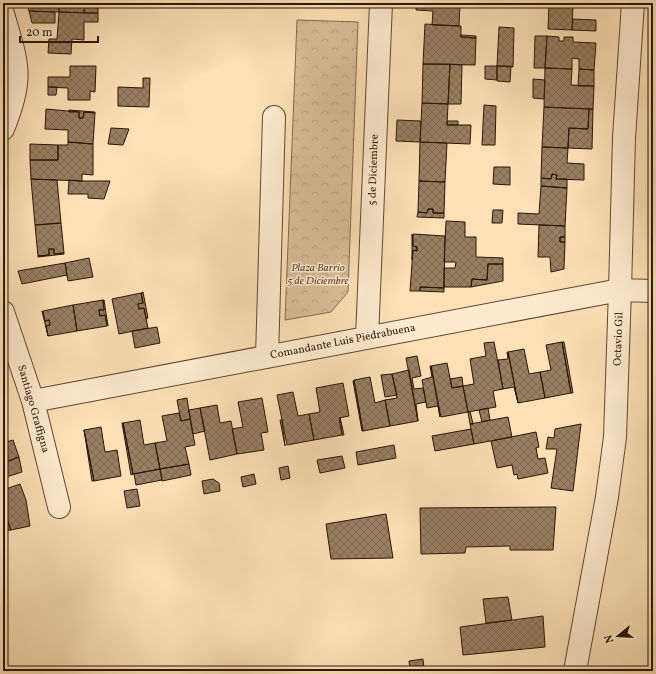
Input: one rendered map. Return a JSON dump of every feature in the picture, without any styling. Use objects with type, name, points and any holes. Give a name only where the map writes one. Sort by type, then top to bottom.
[{"type":"street","name":"5 de Diciembre","points":[[367,338],[381,3]]},
{"type":"street","name":"Octavio Gil","points":[[575,671],[612,465],[620,290],[624,138],[633,3]]},
{"type":"street","points":[[3,14],[18,72],[15,95],[3,129]]},
{"type":"street","points":[[267,357],[274,117]]},
{"type":"street","name":"Comandante Luis Piedrabuena","points":[[33,401],[620,290],[653,290]]},
{"type":"street","name":"Santiago Graffigna","points":[[3,312],[33,401],[59,507]]},
{"type":"green space","name":"Plaza Barrio 5 de Diciembre","points":[[297,20],[358,22],[348,292],[331,312],[285,320]]},
{"type":"building","points":[[27,3],[59,3],[59,12],[29,11]]},
{"type":"building","points":[[59,3],[85,3],[84,13],[59,12]]},
{"type":"building","points":[[85,3],[98,4],[98,13],[84,13]]},
{"type":"building","points":[[416,3],[460,3],[459,26],[432,25],[433,11],[416,10]]},
{"type":"building","points":[[549,3],[574,3],[573,5]]},
{"type":"building","points":[[549,4],[573,5],[572,30],[548,29]]},
{"type":"building","points":[[29,11],[55,12],[55,23],[32,23]]},
{"type":"building","points":[[59,12],[98,13],[98,22],[84,22],[84,40],[72,39],[71,54],[48,53],[49,39],[57,39]]},
{"type":"building","points":[[573,19],[596,20],[596,31],[572,30]]},
{"type":"building","points":[[425,24],[461,26],[461,37],[476,38],[475,65],[423,64]]},
{"type":"building","points":[[499,27],[514,28],[513,67],[497,66]]},
{"type":"building","points":[[461,35],[476,36],[476,38],[461,37]]},
{"type":"building","points":[[535,36],[547,36],[545,68],[534,68]]},
{"type":"building","points":[[547,36],[559,37],[559,41],[564,41],[564,37],[573,37],[573,42],[596,43],[594,70],[579,69],[579,59],[572,58],[572,69],[545,68]]},
{"type":"building","points":[[423,64],[450,64],[448,104],[422,103]]},
{"type":"building","points":[[450,64],[462,65],[461,104],[448,104]]},
{"type":"building","points":[[70,66],[96,66],[95,92],[90,91],[90,100],[68,100],[68,88],[48,87],[48,77],[70,77]]},
{"type":"building","points":[[485,66],[497,66],[497,80],[485,79]]},
{"type":"building","points":[[497,66],[511,66],[510,82],[497,81]]},
{"type":"building","points":[[545,68],[572,69],[571,85],[594,86],[593,109],[544,107]]},
{"type":"building","points":[[579,69],[594,70],[594,86],[578,86]]},
{"type":"building","points":[[143,78],[150,78],[149,107],[118,106],[118,87],[143,88]]},
{"type":"building","points":[[533,79],[545,80],[544,99],[533,98]]},
{"type":"building","points":[[48,87],[57,87],[56,95],[48,95]]},
{"type":"building","points":[[422,103],[448,104],[447,125],[471,125],[470,144],[420,142]]},
{"type":"building","points":[[484,105],[496,106],[495,145],[482,145]]},
{"type":"building","points":[[544,107],[589,109],[588,129],[569,128],[568,148],[542,147]]},
{"type":"building","points":[[46,109],[79,112],[79,118],[83,118],[84,112],[95,113],[93,144],[68,142],[68,130],[45,129]]},
{"type":"building","points":[[589,109],[593,109],[592,149],[568,148],[569,128],[588,129]]},
{"type":"building","points":[[69,110],[95,113],[84,112],[83,118],[79,118],[79,112],[69,112]]},
{"type":"building","points":[[397,120],[421,121],[420,142],[396,141]]},
{"type":"building","points":[[447,121],[458,121],[458,125],[447,125]]},
{"type":"building","points":[[111,128],[129,129],[123,145],[108,144]]},
{"type":"building","points":[[68,142],[93,144],[93,175],[82,174],[82,181],[31,179],[30,160],[58,160],[58,145],[68,145]]},
{"type":"building","points":[[420,142],[447,143],[445,182],[419,181]]},
{"type":"building","points":[[30,144],[58,145],[58,160],[30,160]]},
{"type":"building","points":[[542,147],[568,148],[567,163],[584,164],[584,180],[556,179],[557,175],[552,174],[551,179],[541,178]]},
{"type":"building","points":[[494,167],[510,167],[510,185],[493,184]]},
{"type":"building","points":[[552,174],[557,175],[556,179],[567,179],[567,188],[541,186],[541,178],[551,179]]},
{"type":"building","points":[[31,179],[57,180],[61,223],[35,225]]},
{"type":"building","points":[[69,180],[110,181],[104,199],[88,198],[88,194],[68,194]]},
{"type":"building","points":[[419,181],[445,182],[444,213],[433,213],[433,209],[428,209],[427,213],[418,212]]},
{"type":"building","points":[[541,186],[567,188],[565,226],[518,224],[518,213],[539,214]]},
{"type":"building","points":[[428,209],[433,209],[433,213],[444,213],[444,218],[417,217],[418,212],[427,213]]},
{"type":"building","points":[[493,210],[503,210],[502,223],[492,223]]},
{"type":"building","points":[[446,221],[465,222],[465,237],[476,237],[476,257],[503,258],[503,264],[488,264],[487,280],[472,279],[471,287],[444,287],[444,268],[455,268],[456,262],[444,262]]},
{"type":"building","points":[[61,223],[64,253],[54,254],[54,249],[49,249],[49,255],[38,256],[35,225]]},
{"type":"building","points":[[539,225],[565,226],[565,237],[560,237],[560,242],[565,242],[564,269],[551,272],[550,257],[538,257]]},
{"type":"building","points":[[412,234],[413,246],[417,247],[417,251],[413,250],[412,260]]},
{"type":"building","points":[[413,234],[445,236],[444,288],[420,287],[420,291],[410,291],[413,250],[417,251],[417,247],[413,246]]},
{"type":"building","points":[[560,237],[565,237],[565,242],[560,242]]},
{"type":"building","points":[[49,249],[54,249],[54,254],[64,254],[38,257],[49,255]]},
{"type":"building","points":[[89,258],[93,277],[68,281],[65,263]]},
{"type":"building","points":[[65,263],[67,275],[22,284],[18,271]]},
{"type":"building","points":[[488,264],[503,264],[503,281],[471,287],[472,279],[487,280]]},
{"type":"building","points":[[420,287],[444,288],[444,292],[420,291]]},
{"type":"building","points":[[143,292],[148,318],[146,319],[144,308],[139,309],[138,304],[143,303],[141,293]]},
{"type":"building","points":[[141,293],[143,303],[138,304],[139,309],[144,308],[148,328],[119,334],[112,299]]},
{"type":"building","points":[[103,300],[108,326],[105,315],[100,316],[99,310],[104,310]]},
{"type":"building","points":[[103,300],[104,310],[99,310],[100,316],[105,315],[107,326],[77,331],[73,305]]},
{"type":"building","points":[[73,305],[77,331],[48,336],[46,326],[50,325],[49,320],[45,321],[43,311]]},
{"type":"building","points":[[42,311],[45,321],[49,320],[50,325],[46,326],[48,336]]},
{"type":"building","points":[[157,327],[160,343],[135,348],[132,331]]},
{"type":"building","points":[[494,342],[503,389],[493,391],[496,407],[468,412],[463,386],[474,384],[470,359],[486,356],[484,343]]},
{"type":"building","points":[[562,342],[571,393],[545,398],[540,372],[551,370],[546,345]]},
{"type":"building","points":[[562,342],[564,342],[573,393],[571,393]]},
{"type":"building","points":[[524,349],[529,374],[540,372],[545,398],[518,403],[508,352]]},
{"type":"building","points":[[507,352],[518,403],[514,387],[503,389],[498,360],[508,359]]},
{"type":"building","points":[[417,356],[421,376],[412,378],[414,389],[423,388],[426,402],[416,404],[418,421],[406,358]]},
{"type":"building","points":[[447,363],[452,388],[463,386],[468,412],[441,417],[431,366]]},
{"type":"building","points":[[431,366],[440,417],[438,406],[427,408],[422,380],[432,377]]},
{"type":"building","points":[[409,370],[418,421],[390,426],[385,400],[397,398],[392,374]]},
{"type":"building","points":[[392,374],[397,395],[385,397],[381,375]]},
{"type":"building","points":[[370,377],[375,403],[385,400],[390,426],[363,431],[354,380]]},
{"type":"building","points":[[462,377],[463,386],[452,388],[450,379]]},
{"type":"building","points":[[354,380],[363,431],[353,381]]},
{"type":"building","points":[[343,383],[349,416],[339,418],[342,435],[314,440],[309,414],[320,412],[316,388]]},
{"type":"building","points":[[293,392],[298,416],[309,414],[314,440],[287,445],[277,395]]},
{"type":"building","points":[[187,398],[190,419],[181,421],[177,400]]},
{"type":"building","points":[[262,398],[268,432],[261,433],[264,450],[237,454],[232,429],[243,427],[238,402]]},
{"type":"building","points":[[217,405],[220,423],[231,421],[237,454],[210,460],[200,408]]},
{"type":"building","points":[[200,408],[205,431],[193,434],[189,410]]},
{"type":"building","points":[[488,408],[490,420],[482,422],[479,410]]},
{"type":"building","points":[[470,411],[473,424],[470,424],[468,412]]},
{"type":"building","points":[[179,413],[181,421],[190,419],[195,445],[185,447],[189,464],[160,469],[155,443],[167,441],[162,416]]},
{"type":"building","points":[[340,417],[344,435],[342,435]]},
{"type":"building","points":[[508,417],[512,437],[474,444],[470,424]]},
{"type":"building","points":[[140,420],[144,445],[155,443],[160,469],[133,474],[123,423]]},
{"type":"building","points":[[280,420],[282,420],[285,446]]},
{"type":"building","points":[[122,423],[133,474],[131,475]]},
{"type":"building","points":[[581,424],[573,491],[551,488],[557,449],[546,449],[548,437],[554,438],[555,429]]},
{"type":"building","points":[[101,427],[105,452],[117,450],[121,476],[94,481],[84,430]]},
{"type":"building","points":[[471,429],[474,444],[435,451],[432,436]]},
{"type":"building","points":[[84,430],[94,481],[92,481]]},
{"type":"building","points":[[536,432],[539,447],[536,448],[538,459],[545,458],[548,473],[518,479],[517,474],[514,475],[512,465],[497,468],[491,441]]},
{"type":"building","points":[[13,440],[19,457],[3,463],[3,443]]},
{"type":"building","points":[[394,445],[396,458],[358,465],[356,452]]},
{"type":"building","points":[[342,456],[345,468],[320,473],[317,460]]},
{"type":"building","points":[[19,457],[22,472],[3,478],[3,463]]},
{"type":"building","points":[[189,464],[191,475],[162,481],[160,469]]},
{"type":"building","points":[[288,466],[290,478],[281,480],[279,468]]},
{"type":"building","points":[[160,469],[162,480],[136,485],[134,474]]},
{"type":"building","points":[[254,474],[256,484],[243,487],[241,477]]},
{"type":"building","points":[[213,479],[219,483],[220,491],[204,494],[202,481]]},
{"type":"building","points":[[20,484],[26,500],[30,526],[11,530],[3,509],[3,490]]},
{"type":"building","points":[[137,489],[140,506],[127,508],[124,491]]},
{"type":"building","points":[[556,507],[553,550],[510,550],[510,546],[466,547],[465,553],[421,554],[420,508]]},
{"type":"building","points":[[3,509],[11,530],[3,531]]},
{"type":"building","points":[[386,514],[393,558],[331,559],[326,524]]},
{"type":"building","points":[[508,597],[512,620],[486,623],[483,599]]},
{"type":"building","points":[[543,616],[545,647],[463,655],[460,627]]},
{"type":"building","points":[[423,659],[424,669],[410,670],[409,661]]},
{"type":"building","points":[[508,669],[525,669],[525,671],[508,671]]}]
